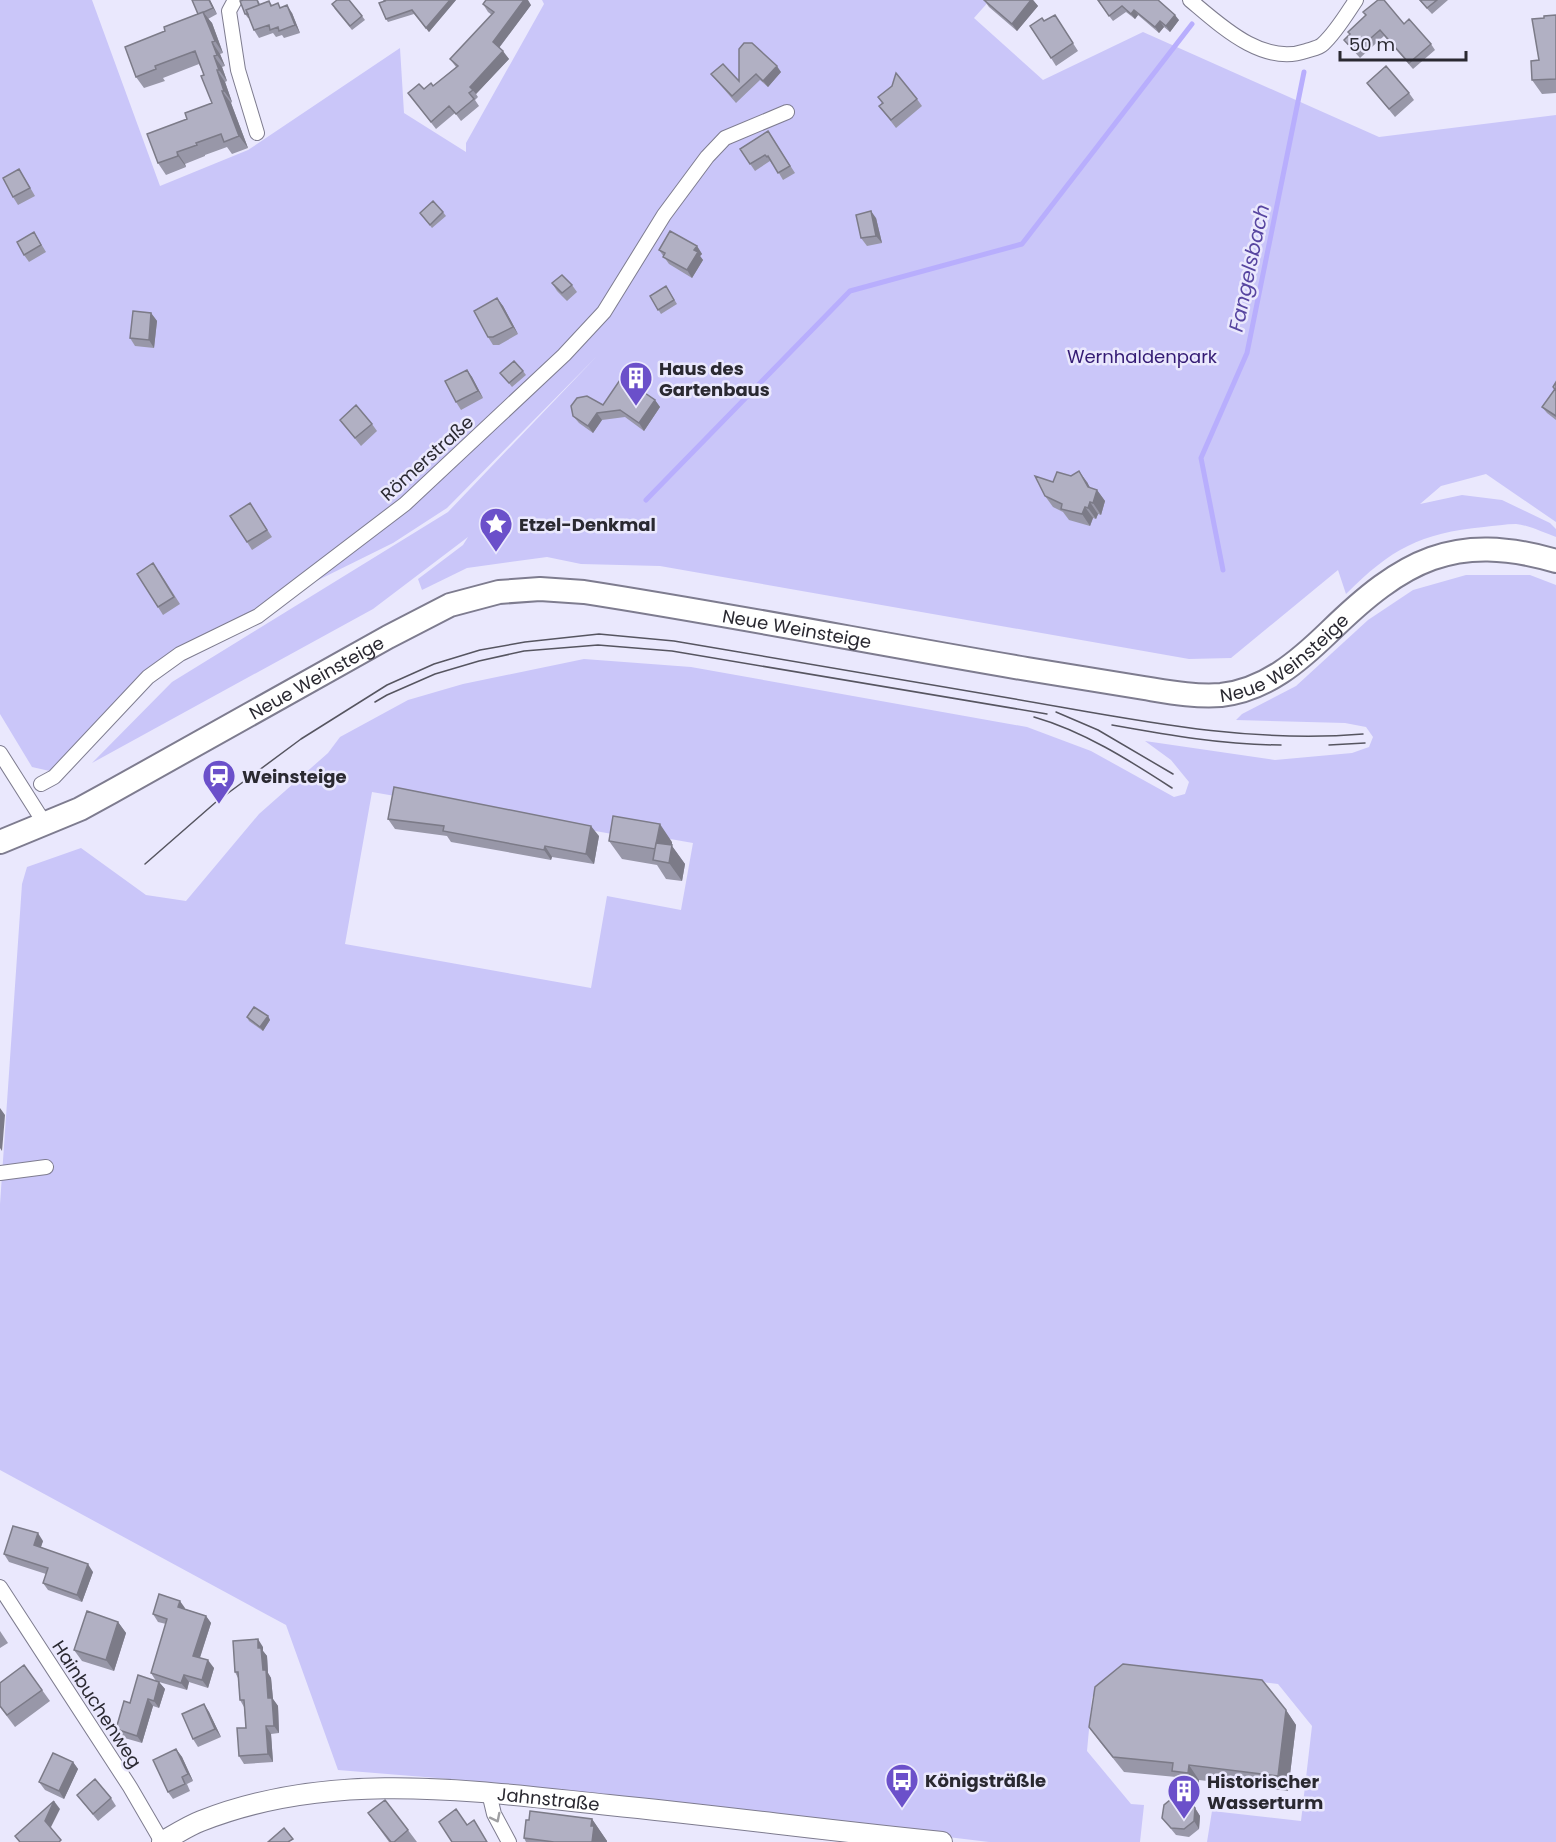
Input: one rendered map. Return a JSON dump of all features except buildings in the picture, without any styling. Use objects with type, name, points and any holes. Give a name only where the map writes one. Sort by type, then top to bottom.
[{"type":"main road","name":"Neue Weinsteige","points":[[0,842],[45,824],[111,792],[450,605],[499,592],[540,589],[584,592],[1116,684],[1212,695],[1248,689],[1291,667],[1365,597],[1385,582],[1418,564],[1466,550],[1494,549],[1520,551],[1556,561]]},
{"type":"main road","name":"Jahnstraße","points":[[162,1842],[200,1821],[239,1808],[325,1791],[400,1787],[489,1792],[942,1842]]},
{"type":"street","points":[[235,0],[229,11],[238,70],[257,133]]},
{"type":"street","points":[[1190,0],[1215,22],[1251,44],[1281,56],[1302,53],[1321,46],[1344,20],[1356,0]]},
{"type":"street","name":"Römerstraße","points":[[41,784],[54,777],[148,677],[180,654],[258,616],[423,488],[564,355],[604,312],[664,215],[706,157],[725,138],[787,112]]},
{"type":"street","points":[[0,753],[45,824]]},
{"type":"street","points":[[0,1173],[46,1167]]},
{"type":"street","name":"Hainbuchenweg","points":[[0,1587],[130,1787],[162,1842]]},
{"type":"street","points":[[489,1792],[494,1814],[509,1842]]},
{"type":"green space","name":"Wernhaldenpark","points":[[0,0],[92,0],[160,186],[248,150],[400,48],[404,113],[466,152],[466,143],[544,4],[542,0],[990,0],[974,18],[1043,80],[1143,32],[1379,137],[1556,115],[1556,522],[1486,474],[1441,486],[1420,504],[1462,495],[1502,500],[1550,523],[1556,529],[1556,537],[1516,524],[1462,530],[1424,539],[1378,565],[1346,594],[1338,570],[1231,658],[1189,659],[660,566],[581,564],[547,557],[467,568],[422,590],[418,579],[463,545],[468,537],[373,609],[92,763],[172,682],[448,512],[597,356],[447,508],[393,543],[171,653],[54,772],[32,767],[0,714]]},
{"type":"green space","points":[[1466,575],[1530,575],[1556,585],[1556,1842],[1207,1842],[1212,1811],[1301,1821],[1312,1726],[1278,1684],[1129,1666],[1092,1697],[1087,1751],[1131,1804],[1144,1805],[1140,1842],[989,1842],[511,1784],[338,1770],[286,1625],[0,1470],[0,1204],[22,884],[27,867],[81,848],[146,895],[186,901],[259,814],[328,753],[340,737],[408,700],[463,684],[584,659],[691,667],[1027,727],[1091,751],[1174,797],[1185,794],[1189,782],[1171,760],[1145,741],[1275,760],[1352,753],[1369,747],[1373,737],[1366,727],[1345,723],[1236,720],[1242,714],[1296,686],[1368,620],[1413,590]],"holes":[[[372,792],[618,835],[619,830],[693,843],[681,910],[607,896],[591,988],[345,944]]]},
{"type":"waterway","points":[[646,500],[850,291],[1022,244],[1192,24]]},
{"type":"waterway","name":"Fangelsbach","points":[[1223,570],[1201,458],[1247,353],[1304,72]]},
{"type":"tram line","points":[[145,864],[216,802],[301,739],[387,685],[434,664],[480,650],[525,642],[599,634],[674,641],[1188,728],[1275,736],[1363,734]]},
{"type":"tram line","points":[[375,702],[435,674],[479,661],[524,651],[598,645],[672,651],[1047,714]]},
{"type":"tram line","points":[[1056,712],[1098,730],[1173,774]]},
{"type":"tram line","points":[[1034,717],[1088,738],[1172,788]]},
{"type":"tram line","points":[[1112,725],[1217,741],[1281,745]]},
{"type":"tram line","points":[[1329,745],[1365,743]]},
{"type":"place","name":"Haus des Gartenbaus","points":[[636,407]]},
{"type":"place","name":"Etzel-Denkmal","points":[[496,553]]},
{"type":"place","name":"Weinsteige","points":[[219,805]]},
{"type":"place","name":"Königsträßle","points":[[902,1809]]},
{"type":"place","name":"Historischer Wasserturm","points":[[1184,1820]]}]
